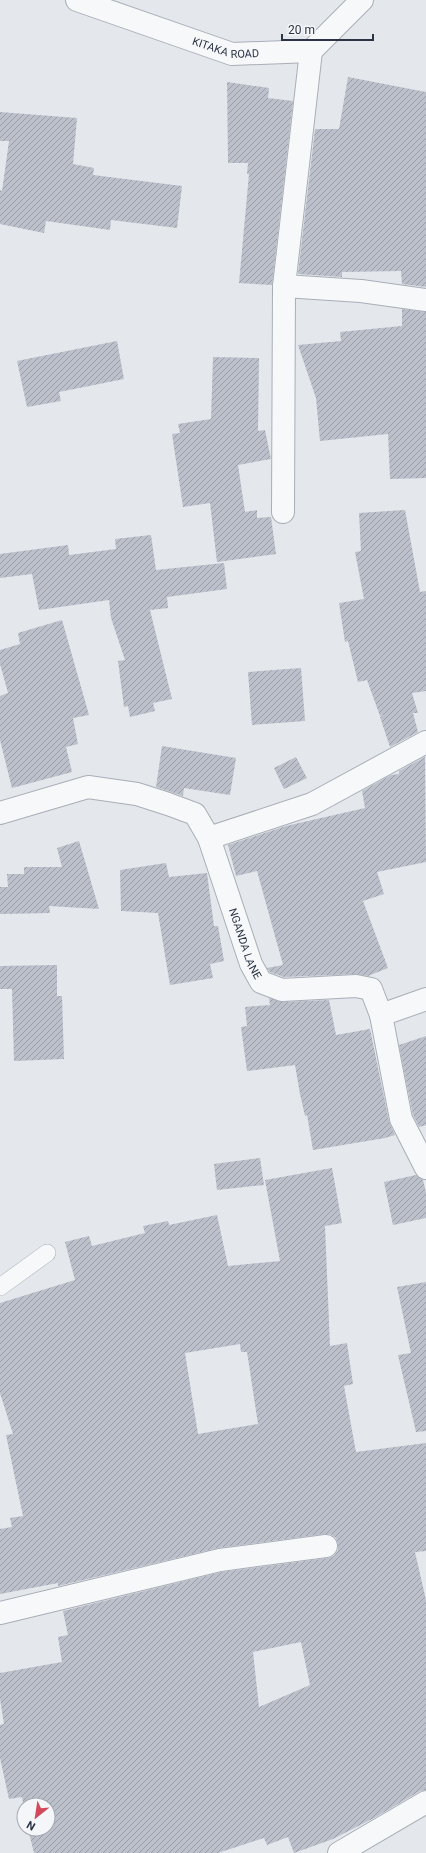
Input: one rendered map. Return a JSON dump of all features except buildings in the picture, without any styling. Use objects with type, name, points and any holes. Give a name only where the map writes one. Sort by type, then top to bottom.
[{"type":"street","name":"KITAKA ROAD","points":[[77,0],[232,54],[311,51]]},
{"type":"street","points":[[283,512],[284,286],[311,51],[362,0]]},
{"type":"street","points":[[284,286],[361,291],[426,300]]},
{"type":"street","points":[[209,838],[312,804],[426,742]]},
{"type":"street","name":"NGANDA LANE","points":[[0,813],[88,787],[137,794],[195,814],[209,838],[251,964],[261,982],[282,990],[356,986],[371,989],[381,1015],[401,1120],[426,1168]]},
{"type":"street","points":[[381,1015],[426,999]]},
{"type":"street","points":[[0,1613],[220,1560],[326,1546]]},
{"type":"street","points":[[339,1853],[426,1802]]},
{"type":"lane","points":[[0,1287],[47,1253]]}]
